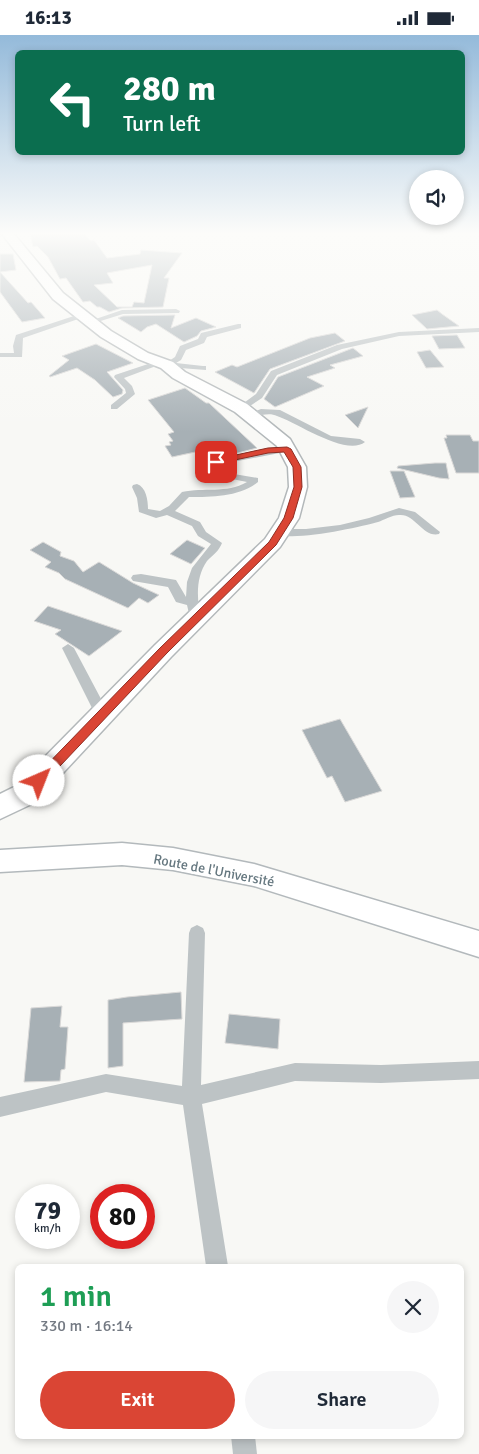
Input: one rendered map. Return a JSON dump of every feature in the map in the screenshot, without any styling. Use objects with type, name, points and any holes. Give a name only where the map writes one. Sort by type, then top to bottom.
[{"type":"highway","points":[[0,807],[26,794],[102,714],[194,611],[273,543],[278,532],[289,518],[298,487],[297,467],[284,443],[245,411],[179,375],[164,364],[143,356],[106,334],[63,300]]},
{"type":"main road","name":"Route de l'Université","points":[[0,861],[122,854],[174,859],[254,875],[479,944]]},
{"type":"street","points":[[0,355],[19,355],[17,346],[19,337],[87,319],[122,312],[176,311]]},
{"type":"street","points":[[114,407],[131,394],[129,388],[118,377],[164,364],[178,358],[183,348],[201,341],[204,335],[238,326]]},
{"type":"street","points":[[245,411],[259,396],[274,373],[340,347],[399,334],[479,330]]},
{"type":"street","points":[[164,364],[203,368]]},
{"type":"street","points":[[245,411],[277,412],[328,437],[360,442]]},
{"type":"street","points":[[137,487],[142,495],[143,510],[149,514],[162,515],[168,512],[186,494],[226,491],[248,486],[255,480],[225,475],[216,462],[287,449]]},
{"type":"street","points":[[278,532],[294,534],[322,531],[387,517],[399,511],[411,514],[435,532]]},
{"type":"street","points":[[168,512],[196,524],[202,534],[217,543],[215,549],[202,561],[194,578],[190,596],[194,611]]},
{"type":"street","points":[[137,579],[144,577],[160,584],[172,583],[180,599],[194,611]]},
{"type":"street","points":[[68,648],[102,714]]},
{"type":"street","points":[[197,933],[191,1097],[217,1264]]},
{"type":"street","points":[[0,1107],[106,1083],[191,1097],[295,1073],[381,1074],[479,1070]]},
{"type":"street","points":[[243,1439],[245,1454]]},
{"type":"building","points":[[6,300],[31,302],[45,318],[22,322]]},
{"type":"building","points":[[82,300],[110,300],[117,307],[132,307],[134,302],[144,303],[145,300],[164,300],[163,307],[122,308],[109,312],[97,307],[90,301],[83,302]]},
{"type":"building","points":[[437,310],[459,326],[427,329],[412,315]]},
{"type":"building","points":[[175,315],[171,328],[196,318],[216,327],[201,331],[197,336],[184,342],[156,324],[147,327],[141,332],[118,318],[123,316]]},
{"type":"building","points":[[335,333],[345,341],[270,369],[254,393],[215,372],[232,365],[237,367],[310,338]]},
{"type":"building","points":[[457,335],[465,348],[439,349],[432,336]]},
{"type":"building","points":[[96,344],[133,363],[107,372],[123,390],[122,394],[113,397],[95,380],[77,368],[49,376],[69,360],[62,356]]},
{"type":"building","points":[[353,348],[363,356],[330,365],[335,368],[307,377],[324,386],[275,407],[264,399],[278,377]]},
{"type":"building","points":[[430,350],[444,367],[426,368],[417,352]]},
{"type":"building","points":[[185,388],[206,403],[209,403],[257,448],[203,462],[200,451],[172,457],[165,446],[171,445],[169,442],[173,441],[168,434],[174,432],[148,400]]},
{"type":"building","points":[[368,407],[358,428],[345,415]]},
{"type":"building","points":[[446,435],[470,435],[473,441],[479,441],[479,473],[456,473],[444,438],[447,438]]},
{"type":"building","points":[[446,463],[449,479],[397,468],[398,466]]},
{"type":"building","points":[[390,471],[404,471],[415,497],[400,498]]},
{"type":"building","points":[[187,540],[205,548],[191,564],[170,554]]},
{"type":"building","points":[[43,542],[61,552],[60,556],[74,561],[83,572],[99,562],[133,583],[159,595],[148,603],[139,598],[128,608],[65,579],[59,573],[45,567],[51,562],[30,550]]},
{"type":"building","points":[[48,606],[122,631],[89,656],[55,634],[61,630],[34,621]]},
{"type":"building","points":[[340,719],[382,791],[345,802],[332,776],[327,778],[302,730]]},
{"type":"building","points":[[181,992],[182,1019],[123,1023],[123,1066],[108,1068],[108,1000]]},
{"type":"building","points":[[62,1006],[60,1027],[68,1027],[65,1069],[61,1070],[60,1081],[24,1082],[31,1008]]},
{"type":"building","points":[[229,1014],[280,1019],[278,1049],[225,1043]]},
{"type":"route","points":[[39,781],[163,651],[273,543],[278,532],[289,518],[298,487],[297,467],[287,449],[216,462]]}]
